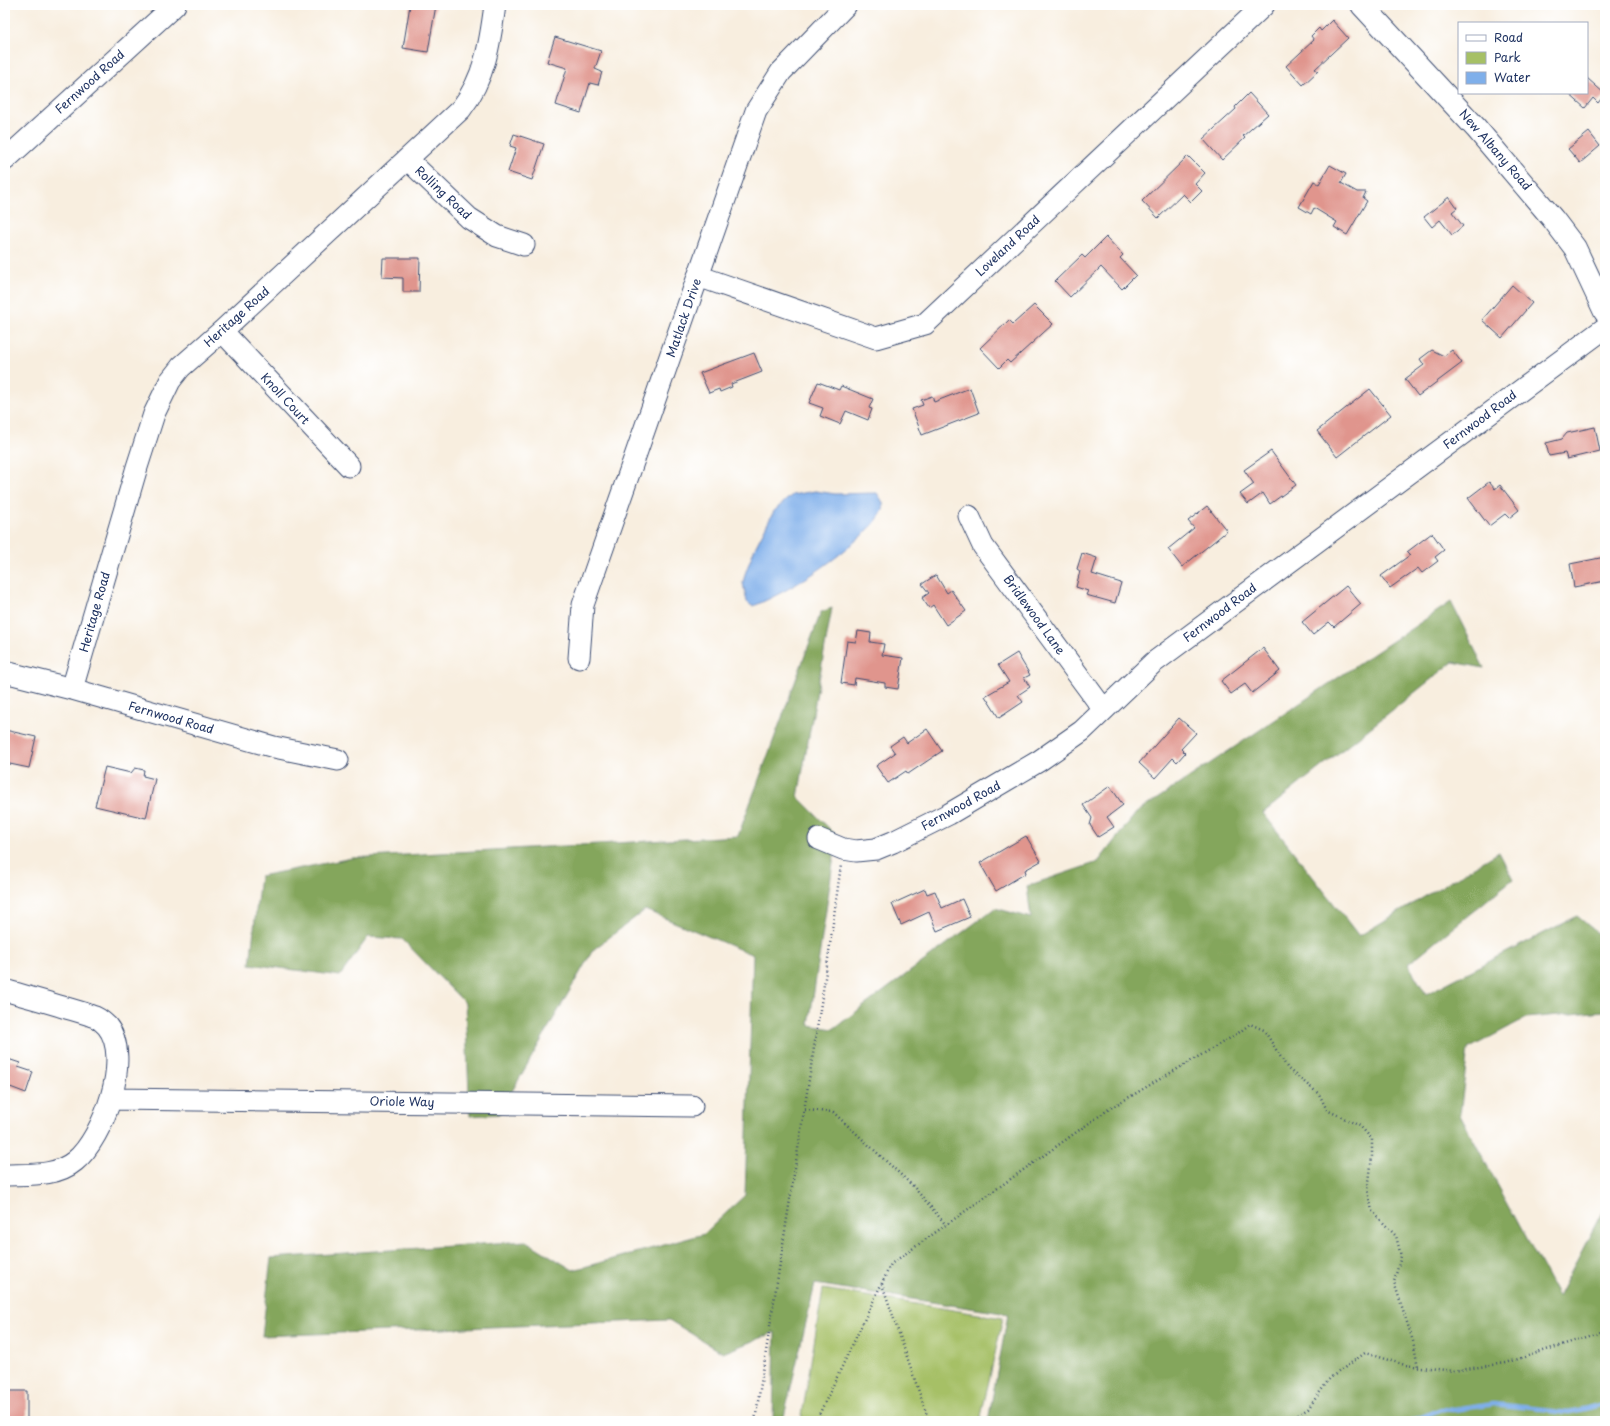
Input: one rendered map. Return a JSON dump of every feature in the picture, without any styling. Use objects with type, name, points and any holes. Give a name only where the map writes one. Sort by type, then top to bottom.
[{"type":"main road","name":"New Albany Road","points":[[1362,5],[1476,128],[1553,219],[1575,248],[1605,312]]},
{"type":"street","name":"Fernwood Road","points":[[5,160],[175,5]]},
{"type":"street","name":"Heritage Road","points":[[72,689],[137,467],[154,414],[170,381],[181,367],[222,331],[461,109],[472,95],[485,66],[495,5]]},
{"type":"street","name":"Matlack Drive","points":[[579,658],[583,605],[756,112],[781,72],[846,5]]},
{"type":"street","name":"Loveland Road","points":[[698,276],[876,338],[925,324],[1264,5]]},
{"type":"street","name":"Rolling Road","points":[[407,159],[469,218],[497,236],[524,245]]},
{"type":"street","name":"Fernwood Road","points":[[819,838],[843,849],[856,851],[876,849],[949,814],[1039,761],[1082,731],[1153,663],[1605,328]]},
{"type":"street","name":"Knoll Court","points":[[222,331],[349,466]]},
{"type":"street","name":"Bridlewood Lane","points":[[969,516],[983,546],[1104,710]]},
{"type":"street","name":"Fernwood Road","points":[[5,672],[72,689],[274,747],[338,760]]},
{"type":"street","points":[[5,990],[94,1016],[107,1026],[114,1040],[117,1073],[111,1099],[99,1129],[89,1147],[74,1162],[56,1171],[36,1174],[5,1175]]},
{"type":"street","name":"Oriole Way","points":[[111,1099],[692,1106]]},
{"type":"path","points":[[756,1421],[828,959],[843,849]]},
{"type":"path","points":[[816,1421],[891,1264],[1109,1109],[1237,1034],[1250,1024],[1264,1030],[1288,1069],[1319,1094],[1327,1110],[1360,1126],[1372,1139],[1372,1156],[1368,1191],[1372,1211],[1396,1236],[1401,1256],[1394,1282],[1413,1341],[1418,1367]]},
{"type":"path","points":[[805,1110],[833,1112],[913,1186],[946,1225]]},
{"type":"path","points":[[882,1283],[929,1421]]},
{"type":"path","points":[[1287,1421],[1308,1409],[1330,1378],[1365,1353],[1405,1365],[1453,1371],[1506,1363],[1605,1330]]},
{"type":"green space","points":[[1451,602],[1484,668],[1453,662],[1263,813],[1359,936],[1499,852],[1513,879],[1408,964],[1426,994],[1577,916],[1605,939],[1605,1011],[1526,1018],[1468,1049],[1460,1115],[1558,1297],[1605,1206],[1605,1421],[988,1421],[1008,1314],[815,1284],[783,1421],[773,1421],[775,1332],[723,1353],[669,1320],[262,1336],[271,1258],[526,1241],[573,1270],[704,1234],[745,1195],[753,955],[645,910],[593,950],[499,1114],[470,1116],[465,1003],[402,939],[368,937],[340,976],[250,964],[260,876],[352,858],[738,836],[821,612],[832,608],[798,797],[837,836],[809,1025],[833,1029],[995,908],[1031,918],[1027,886],[1098,862],[1136,813]]},
{"type":"green space","points":[[823,1289],[1003,1318],[980,1421],[801,1421]]},
{"type":"water","points":[[815,491],[835,494],[877,493],[883,503],[883,510],[876,522],[866,532],[823,567],[797,584],[752,606],[747,602],[743,583],[745,574],[754,550],[774,511],[792,495]]},
{"type":"building","points":[[410,5],[436,5],[428,52],[403,48]]},
{"type":"building","points":[[1332,20],[1348,38],[1315,69],[1318,71],[1303,85],[1286,66],[1314,40],[1311,36],[1319,28],[1321,31]]},
{"type":"building","points":[[555,37],[601,51],[595,69],[602,72],[598,85],[590,83],[581,113],[556,105],[567,68],[547,62]]},
{"type":"building","points":[[1588,79],[1605,94],[1598,103],[1593,98],[1585,108],[1569,94],[1588,94]]},
{"type":"building","points":[[1249,93],[1268,114],[1243,136],[1245,138],[1222,160],[1203,139],[1236,109],[1235,107]]},
{"type":"building","points":[[1589,132],[1600,146],[1580,163],[1568,149]]},
{"type":"building","points":[[514,134],[544,144],[532,180],[508,172],[516,148],[510,146]]},
{"type":"building","points":[[1188,156],[1205,173],[1195,184],[1202,191],[1191,202],[1183,194],[1158,218],[1142,201]]},
{"type":"building","points":[[1330,165],[1346,174],[1341,183],[1357,192],[1366,192],[1363,198],[1367,201],[1347,235],[1334,227],[1337,222],[1314,208],[1311,214],[1299,207],[1314,181],[1319,184]]},
{"type":"building","points":[[1449,197],[1457,208],[1452,212],[1463,226],[1452,235],[1440,220],[1432,227],[1424,217]]},
{"type":"building","points":[[1106,237],[1123,255],[1120,258],[1136,275],[1122,289],[1101,267],[1070,297],[1055,281],[1082,255],[1085,258]]},
{"type":"building","points":[[383,258],[420,258],[419,292],[403,292],[403,278],[382,277]]},
{"type":"building","points":[[1512,285],[1532,303],[1502,338],[1482,320]]},
{"type":"building","points":[[1034,305],[1053,324],[1010,363],[1007,360],[999,368],[980,348],[1009,320],[1013,324]]},
{"type":"building","points":[[1432,350],[1444,356],[1452,350],[1462,363],[1418,396],[1405,379],[1424,365],[1420,359]]},
{"type":"building","points":[[754,353],[762,372],[731,384],[732,387],[720,392],[719,389],[709,393],[700,373]]},
{"type":"building","points":[[818,382],[839,390],[841,386],[873,399],[869,408],[872,409],[868,420],[846,411],[840,424],[820,416],[823,408],[809,403]]},
{"type":"building","points":[[970,388],[979,413],[922,435],[912,409],[923,405],[921,400],[932,396],[934,402]]},
{"type":"building","points":[[1370,389],[1391,415],[1337,457],[1317,431]]},
{"type":"building","points":[[1595,427],[1600,451],[1567,459],[1565,453],[1549,456],[1546,443],[1562,439],[1567,433]]},
{"type":"building","points":[[1271,451],[1296,485],[1270,504],[1263,493],[1248,504],[1240,494],[1254,484],[1244,470]]},
{"type":"building","points":[[1489,482],[1495,489],[1500,485],[1519,510],[1509,518],[1505,514],[1489,526],[1468,498]]},
{"type":"building","points":[[1207,506],[1227,531],[1182,567],[1168,549],[1194,528],[1188,521]]},
{"type":"building","points":[[1432,533],[1444,550],[1435,557],[1438,561],[1422,573],[1418,568],[1390,588],[1381,576],[1410,555],[1407,552]]},
{"type":"building","points":[[1082,553],[1097,558],[1092,574],[1121,583],[1115,603],[1086,595],[1088,591],[1076,587],[1080,571],[1077,569]]},
{"type":"building","points":[[1605,557],[1605,581],[1574,587],[1570,564]]},
{"type":"building","points":[[936,575],[947,593],[951,590],[966,611],[946,625],[933,605],[929,608],[922,598],[929,593],[922,584]]},
{"type":"building","points":[[1346,586],[1361,604],[1334,627],[1329,622],[1313,635],[1302,622]]},
{"type":"building","points":[[858,631],[871,633],[870,642],[884,644],[882,655],[903,658],[898,689],[885,687],[885,683],[855,678],[854,685],[841,683],[847,641],[856,642]]},
{"type":"building","points":[[1263,648],[1280,671],[1252,693],[1245,684],[1231,694],[1221,681]]},
{"type":"building","points":[[1017,653],[1030,675],[1024,678],[1030,687],[1018,695],[1023,702],[999,718],[985,696],[1009,682],[998,665]]},
{"type":"building","points":[[1179,718],[1196,733],[1181,749],[1185,753],[1177,762],[1173,758],[1155,778],[1139,763]]},
{"type":"building","points":[[927,729],[942,751],[908,774],[906,771],[888,783],[876,766],[895,753],[890,746],[903,737],[907,743]]},
{"type":"building","points":[[5,730],[36,737],[29,768],[5,763]]},
{"type":"building","points":[[105,767],[131,773],[135,768],[144,770],[143,776],[155,779],[146,818],[95,806]]},
{"type":"building","points":[[1110,786],[1123,805],[1107,817],[1114,827],[1098,837],[1090,825],[1092,818],[1083,805]]},
{"type":"building","points":[[1026,836],[1041,861],[1025,870],[1026,873],[996,891],[980,863]]},
{"type":"building","points":[[925,889],[927,894],[935,891],[942,908],[962,899],[970,917],[937,931],[929,912],[901,925],[892,904]]},
{"type":"building","points":[[5,1058],[20,1063],[18,1067],[33,1072],[26,1093],[5,1085]]},
{"type":"building","points":[[5,1391],[27,1391],[27,1421],[5,1421]]},
{"type":"waterway","points":[[1411,1421],[1442,1409],[1455,1410],[1493,1404],[1569,1412],[1605,1404]]}]
